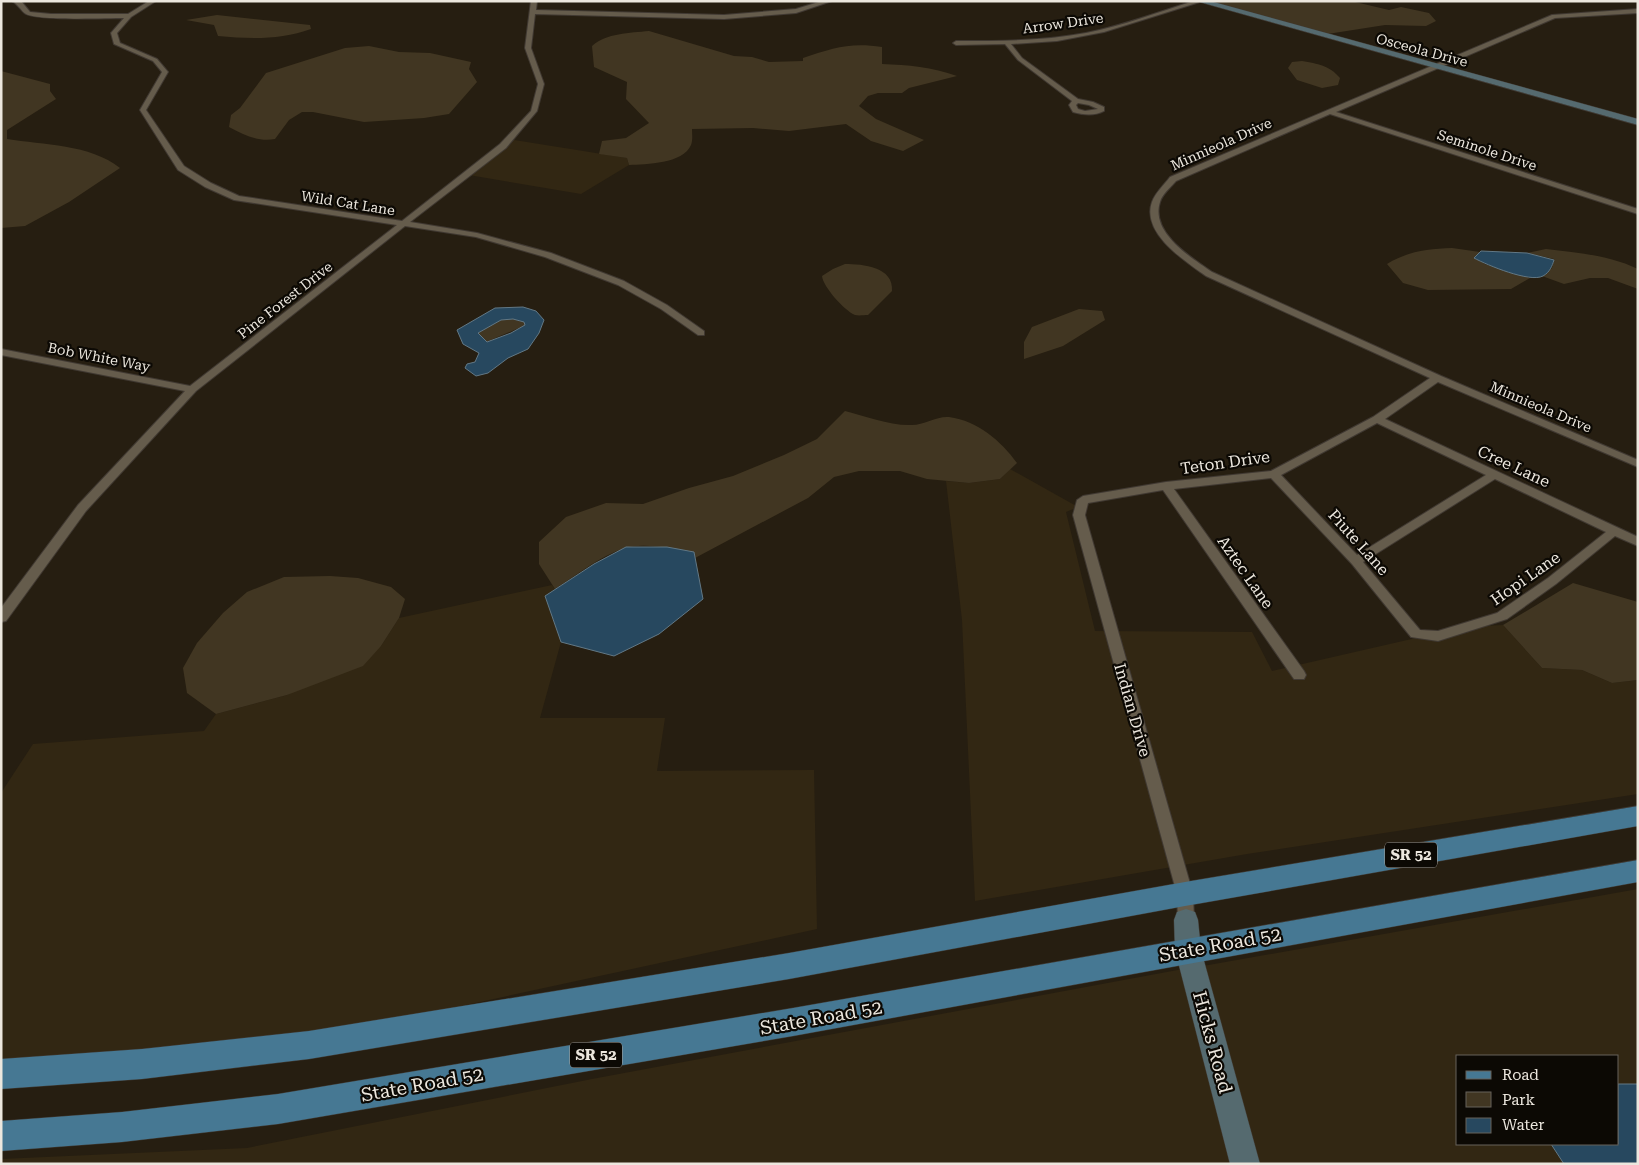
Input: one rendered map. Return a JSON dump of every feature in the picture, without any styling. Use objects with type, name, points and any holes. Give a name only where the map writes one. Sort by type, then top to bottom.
[{"type":"main road","name":"SR 52","points":[[1,1074],[133,1064],[309,1045],[789,966],[1185,907],[1638,816]]},
{"type":"main road","name":"State Road 52","points":[[1,1136],[122,1127],[278,1109],[793,1022],[1638,871]]},
{"type":"street","points":[[15,1],[20,2],[28,13],[51,16],[129,16],[153,1]]},
{"type":"street","name":"Pine Forest Drive","points":[[1,618],[82,508],[192,389],[503,146],[534,111],[541,84],[528,48],[534,1]]},
{"type":"street","points":[[532,12],[724,17],[796,10],[829,1]]},
{"type":"street","name":"Arrow Drive","points":[[956,43],[1007,43],[1071,37],[1100,31],[1200,1]]},
{"type":"street","name":"Osceola Drive","points":[[1200,1],[1638,122]]},
{"type":"street","name":"Minnieola Drive","points":[[1638,11],[1554,16],[1432,66],[1173,178],[1156,203],[1156,225],[1180,254],[1209,274],[1437,378],[1638,464]]},
{"type":"street","name":"Wild Cat Lane","points":[[129,16],[114,33],[117,44],[155,60],[165,72],[143,110],[181,168],[208,185],[236,198],[477,235],[585,268],[621,283],[659,304],[701,333]]},
{"type":"street","points":[[1007,43],[1020,59],[1076,101]]},
{"type":"street","name":"Seminole Drive","points":[[1329,112],[1638,212]]},
{"type":"street","name":"Bob White Way","points":[[1,352],[192,389]]},
{"type":"street","name":"Teton Drive","points":[[1082,500],[1166,486],[1274,474],[1377,419],[1437,378]]},
{"type":"street","name":"Cree Lane","points":[[1377,419],[1638,542]]},
{"type":"street","name":"Piute Lane","points":[[1274,474],[1356,561],[1416,634]]},
{"type":"street","points":[[1356,561],[1494,475]]},
{"type":"street","name":"Aztec Lane","points":[[1166,486],[1299,676]]},
{"type":"street","name":"Indian Drive","points":[[1082,500],[1079,515],[1185,907]]},
{"type":"street","name":"Hopi Lane","points":[[1416,634],[1438,636],[1502,616],[1614,531]]},
{"type":"street","name":"Hicks Road","points":[[1185,907],[1188,950],[1245,1164]]},
{"type":"shaded area","points":[[508,139],[627,158],[629,165],[581,194],[463,174]]},
{"type":"shaded area","points":[[1010,469],[1078,507],[1066,512],[1095,631],[1252,632],[1272,671],[1464,627],[1503,625],[1542,668],[1582,670],[1612,683],[1638,680],[1638,794],[1247,854],[975,901],[962,620],[946,481],[969,483],[1000,479]]},
{"type":"shaded area","points":[[552,585],[555,589],[545,596],[561,642],[540,718],[665,718],[657,771],[814,770],[817,929],[410,1017],[312,1033],[147,1051],[1,1060],[1,793],[33,744],[204,731],[216,714],[287,695],[381,646],[399,618]]},
{"type":"shaded area","points":[[1638,889],[1638,1084],[1619,1084],[1619,1055],[1456,1055],[1456,1145],[1552,1145],[1564,1164],[1256,1164],[1203,966]]},
{"type":"shaded area","points":[[1183,969],[1233,1164],[1,1164],[1,1159],[247,1148],[592,1079]]},
{"type":"green space","points":[[1208,1],[1351,1],[1389,10],[1401,7],[1429,13],[1436,21],[1426,26],[1385,25],[1321,35]]},
{"type":"green space","points":[[217,15],[310,25],[311,29],[277,37],[230,37],[218,36],[214,25],[186,20]]},
{"type":"green space","points":[[649,31],[734,56],[752,57],[769,62],[803,61],[803,58],[814,54],[851,46],[882,47],[882,64],[920,67],[957,76],[909,88],[902,93],[878,93],[868,96],[859,106],[876,119],[924,140],[903,151],[871,141],[846,124],[789,131],[753,128],[692,129],[691,145],[680,156],[663,162],[629,165],[627,158],[599,154],[602,141],[626,138],[649,123],[626,99],[627,82],[594,67],[592,46],[611,36]]},
{"type":"green space","points":[[369,46],[399,52],[430,53],[471,62],[469,69],[477,82],[449,114],[424,118],[364,122],[313,112],[302,112],[289,120],[275,139],[269,140],[251,137],[229,127],[231,115],[240,108],[266,73],[345,48]]},
{"type":"green space","points":[[1302,61],[1318,64],[1332,70],[1340,78],[1338,85],[1322,88],[1297,80],[1288,68],[1292,62]]},
{"type":"green space","points":[[1,71],[50,84],[50,91],[56,99],[7,130],[7,139],[51,144],[81,150],[108,160],[120,168],[69,202],[25,226],[1,228]]},
{"type":"green space","points":[[1452,248],[1480,252],[1475,258],[1485,264],[1530,278],[1511,289],[1428,290],[1403,283],[1387,264],[1403,256],[1418,252]]},
{"type":"green space","points":[[1546,249],[1581,253],[1627,264],[1638,269],[1638,289],[1608,278],[1590,278],[1564,284],[1542,276],[1552,268],[1554,259],[1527,253]]},
{"type":"green space","points":[[845,264],[876,268],[888,277],[891,283],[892,291],[868,315],[855,315],[851,313],[835,298],[823,281],[822,276]]},
{"type":"green space","points":[[1079,309],[1102,311],[1105,320],[1063,346],[1024,359],[1024,342],[1032,327]]},
{"type":"green space","points":[[513,319],[524,322],[526,325],[486,342],[478,333],[501,320]]},
{"type":"green space","points":[[845,411],[904,425],[917,425],[944,417],[960,419],[988,433],[1004,447],[1017,463],[1000,479],[969,483],[927,479],[900,471],[859,471],[834,477],[808,498],[695,558],[694,552],[660,547],[632,546],[616,551],[589,566],[555,589],[539,564],[539,542],[566,517],[606,503],[643,504],[689,488],[733,476],[817,439]]},
{"type":"green space","points":[[330,576],[358,578],[391,587],[405,599],[399,618],[381,646],[363,666],[287,695],[216,714],[187,693],[183,668],[197,643],[223,613],[247,592],[284,577]]},
{"type":"green space","points":[[1573,583],[1638,602],[1638,680],[1612,683],[1582,670],[1542,668],[1503,625]]},
{"type":"water","points":[[1481,251],[1527,253],[1554,260],[1550,269],[1543,276],[1537,278],[1498,269],[1474,258]]},
{"type":"water","points":[[523,307],[536,311],[544,320],[539,333],[528,349],[508,358],[488,373],[476,376],[465,368],[467,364],[475,362],[479,353],[463,344],[457,330],[495,308]],"holes":[[[513,319],[524,322],[525,325],[511,333],[487,342],[478,333],[501,320]]]},
{"type":"water","points":[[626,547],[667,547],[694,552],[703,599],[659,634],[614,656],[561,642],[545,596],[594,564]]},
{"type":"water","points":[[1619,1084],[1638,1084],[1638,1164],[1564,1164],[1552,1145],[1619,1145]]}]
